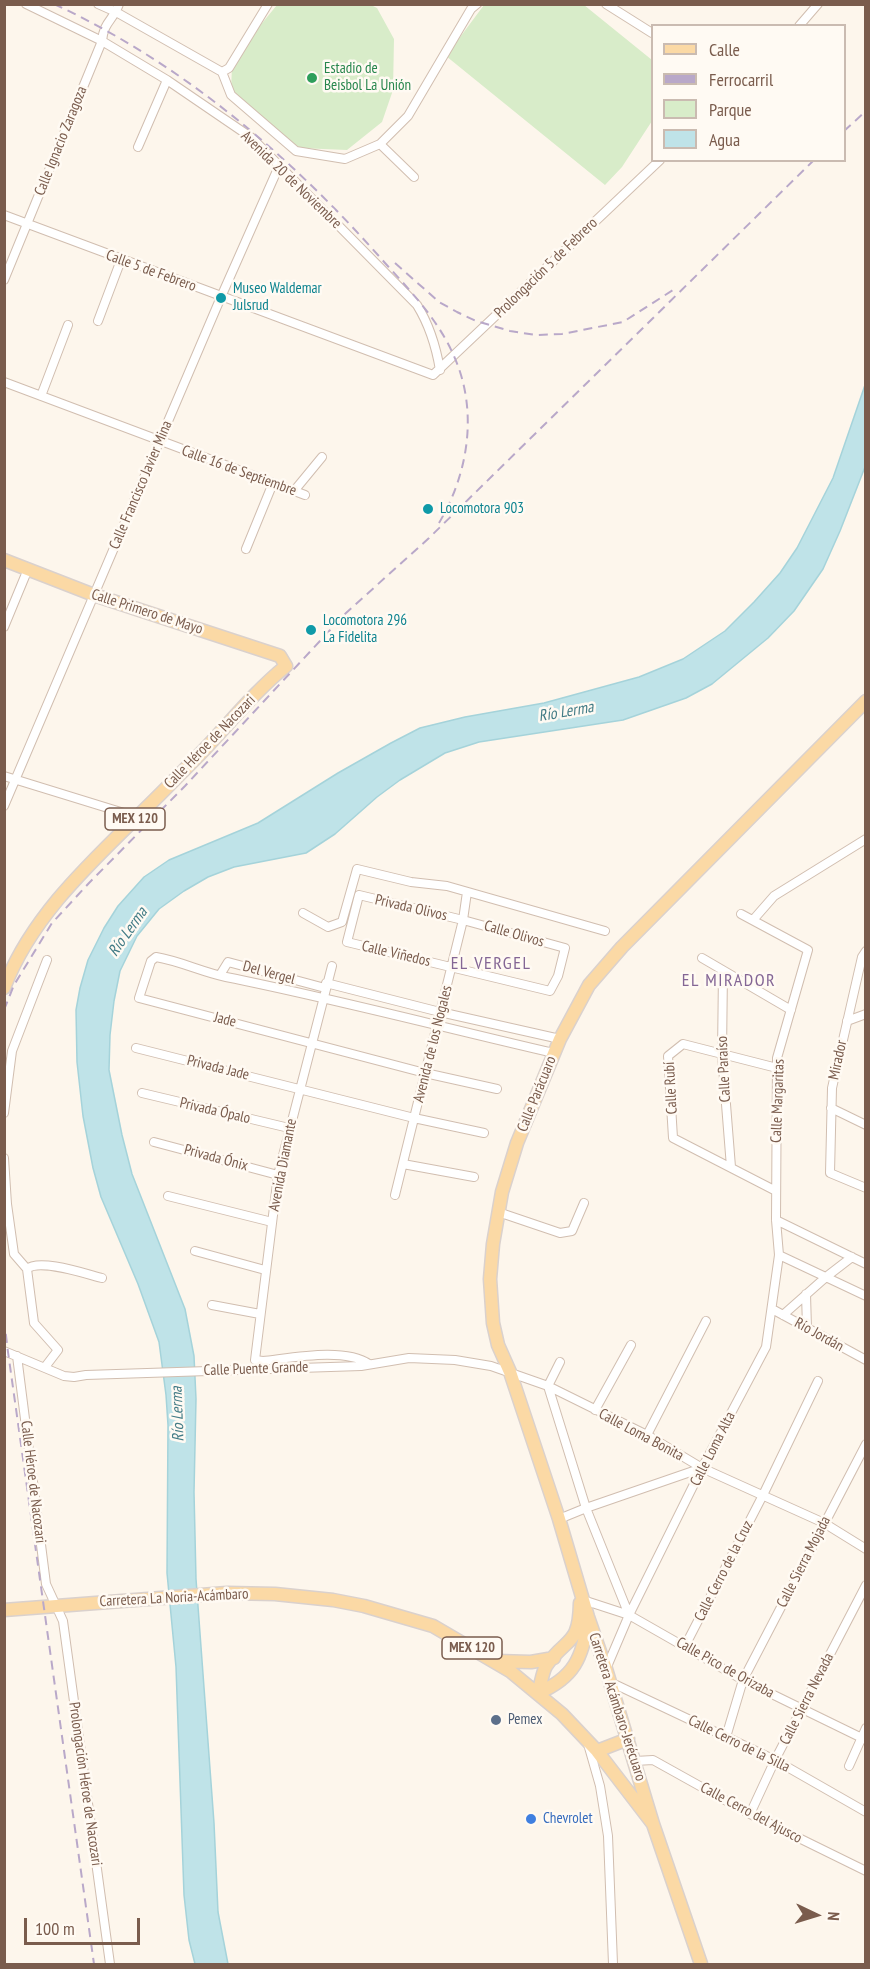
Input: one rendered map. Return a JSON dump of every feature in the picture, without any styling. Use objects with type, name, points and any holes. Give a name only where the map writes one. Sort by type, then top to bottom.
[{"type":"main road","name":"Calle Primero de Mayo","points":[[4,560],[94,595],[280,656],[286,666]]},
{"type":"main road","name":"Calle Héroe de Nacozari","points":[[4,988],[40,922],[107,845],[286,666]]},
{"type":"main road","name":"Calle Parácuaro","points":[[582,1595],[510,1372],[498,1345],[491,1300],[493,1244],[501,1192],[517,1143],[554,1053],[589,985],[622,947],[866,700]]},
{"type":"main road","name":"Carretera La Noria-Acámbaro","points":[[4,1610],[227,1593],[304,1596],[364,1606],[433,1626],[495,1661],[538,1693],[597,1751],[653,1824],[701,1965]]},
{"type":"main road","name":"Carretera Acámbaro-Jerécuaro","points":[[582,1595],[653,1824]]},
{"type":"main road","points":[[538,1693],[545,1668],[575,1636],[580,1622],[582,1595]]},
{"type":"main road","points":[[538,1693],[557,1685],[574,1667],[585,1643],[588,1617]]},
{"type":"main road","points":[[495,1661],[531,1662],[554,1658]]},
{"type":"main road","points":[[597,1751],[628,1739]]},
{"type":"street","name":"Avenida 20 de Noviembre","points":[[26,4],[102,41],[167,80],[252,138],[417,305],[428,323],[435,345],[436,373]]},
{"type":"street","points":[[98,4],[118,8],[222,72],[229,68],[268,4]]},
{"type":"street","points":[[414,177],[380,144],[408,116],[447,47],[471,9],[477,4]]},
{"type":"street","points":[[606,4],[651,32]]},
{"type":"street","points":[[801,24],[818,4]]},
{"type":"street","name":"Calle Ignacio Zaragoza","points":[[4,280],[102,41],[103,28],[118,8]]},
{"type":"street","name":"Avenida 20 de Noviembre","points":[[222,72],[231,95],[296,151],[345,159],[380,144]]},
{"type":"street","points":[[138,147],[167,80]]},
{"type":"street","name":"Prolongación 5 de Febrero","points":[[436,373],[658,162]]},
{"type":"street","name":"Calle Francisco Javier Mina","points":[[4,806],[279,166]]},
{"type":"street","name":"Calle 5 de Febrero","points":[[4,215],[221,297],[436,373]]},
{"type":"street","points":[[98,321],[121,260]]},
{"type":"street","points":[[41,396],[68,325]]},
{"type":"street","name":"Calle 16 de Septiembre","points":[[4,382],[305,495]]},
{"type":"street","points":[[294,491],[322,457]]},
{"type":"street","points":[[246,549],[273,483]]},
{"type":"street","points":[[4,627],[28,569]]},
{"type":"street","points":[[4,776],[137,817]]},
{"type":"street","points":[[741,914],[753,920],[774,896],[866,838]]},
{"type":"street","points":[[303,913],[328,927],[342,922],[357,869],[411,882],[447,886],[605,931]]},
{"type":"street","name":"Avenida de los Nogales","points":[[395,1194],[452,967],[467,892]]},
{"type":"street","name":"Privada Olivos","points":[[347,942],[359,895],[463,920]]},
{"type":"street","name":"Calle Olivos","points":[[463,920],[565,948],[558,976],[550,991]]},
{"type":"street","name":"Calle Margaritas","points":[[753,920],[807,950],[777,1058],[776,1220]]},
{"type":"street","name":"Calle Viñedos","points":[[347,942],[550,991]]},
{"type":"street","name":"Mirador","points":[[864,955],[832,1088],[830,1173],[866,1188]]},
{"type":"street","name":"Del Vergel","points":[[139,999],[151,961],[156,957],[176,960],[220,975],[323,997],[554,1053]]},
{"type":"street","points":[[702,958],[791,1010]]},
{"type":"street","points":[[4,1113],[12,1051],[47,960]]},
{"type":"street","name":"Del Vergel","points":[[220,975],[228,962],[326,985]]},
{"type":"street","name":"Avenida Diamante","points":[[332,966],[278,1175],[255,1360],[340,1356],[364,1361],[365,1365]]},
{"type":"street","name":"Calle Paraíso","points":[[723,971],[722,1054],[731,1167]]},
{"type":"street","points":[[326,985],[560,1039]]},
{"type":"street","name":"Jade","points":[[139,999],[425,1073],[497,1089]]},
{"type":"street","points":[[847,1021],[866,1014]]},
{"type":"street","name":"Calle Rubí","points":[[722,1054],[683,1044],[668,1056],[674,1138],[731,1167]]},
{"type":"street","name":"Privada Jade","points":[[136,1048],[414,1118],[484,1133]]},
{"type":"street","points":[[722,1054],[777,1068]]},
{"type":"street","name":"Privada Ópalo","points":[[142,1093],[289,1128]]},
{"type":"street","points":[[831,1108],[866,1125]]},
{"type":"street","name":"Privada Ónix","points":[[154,1142],[278,1175]]},
{"type":"street","points":[[4,1158],[14,1254],[27,1269],[34,1323],[58,1350],[45,1367]]},
{"type":"street","points":[[403,1164],[474,1177]]},
{"type":"street","points":[[731,1167],[776,1191]]},
{"type":"street","points":[[168,1196],[272,1222]]},
{"type":"street","points":[[498,1212],[560,1233],[572,1230],[584,1203]]},
{"type":"street","points":[[776,1220],[866,1264]]},
{"type":"street","name":"Calle Loma Alta","points":[[606,1669],[629,1615],[702,1468],[766,1347],[779,1255],[776,1220]]},
{"type":"street","points":[[195,1251],[266,1270]]},
{"type":"street","points":[[779,1255],[866,1296]]},
{"type":"street","points":[[783,1315],[852,1257]]},
{"type":"street","points":[[27,1269],[36,1265],[54,1267],[102,1278]]},
{"type":"street","points":[[807,1294],[807,1328]]},
{"type":"street","points":[[212,1305],[260,1314]]},
{"type":"street","name":"Río Jordán","points":[[772,1309],[866,1360]]},
{"type":"street","points":[[647,1435],[706,1321]]},
{"type":"street","points":[[595,1410],[631,1345]]},
{"type":"street","name":"Calle Puente Grande","points":[[4,1351],[64,1376],[74,1377],[365,1365],[409,1358],[455,1360],[510,1372]]},
{"type":"street","name":"Calle Héroe de Nacozari","points":[[17,1356],[46,1584],[55,1606]]},
{"type":"street","points":[[560,1362],[548,1386],[586,1508],[629,1615]]},
{"type":"street","name":"Calle Loma Bonita","points":[[510,1372],[548,1386],[647,1435],[702,1468],[824,1523],[866,1549]]},
{"type":"street","name":"Calle Cerro de la Cruz","points":[[685,1646],[763,1495],[818,1381]]},
{"type":"street","name":"Calle Sierra Mojada","points":[[726,1737],[743,1680],[866,1444]]},
{"type":"street","points":[[559,1519],[702,1468]]},
{"type":"street","name":"Calle Sierra Nevada","points":[[750,1814],[775,1760],[866,1585]]},
{"type":"street","name":"Calle Pico de Orizaba","points":[[582,1595],[629,1615],[743,1680],[863,1739]]},
{"type":"street","name":"Prolongación Héroe de Nacozari","points":[[55,1606],[63,1621],[110,1965]]},
{"type":"street","name":"Calle Cerro de la Silla","points":[[609,1682],[775,1760],[866,1812]]},
{"type":"street","points":[[849,1766],[866,1728]]},
{"type":"street","points":[[587,1739],[600,1786],[608,1836],[612,1965]]},
{"type":"street","name":"Calle Cerro del Ajusco","points":[[635,1761],[653,1760],[750,1814],[864,1868]]},
{"type":"green space","name":"Estadio de Beisbol La Unión","points":[[277,5],[371,5],[377,8],[394,39],[393,90],[382,122],[347,150],[299,148],[231,91],[232,66],[244,45]]},
{"type":"green space","points":[[484,5],[584,5],[651,59],[651,123],[622,167],[605,185],[446,56]]},
{"type":"water","name":"Río Lerma","points":[[865,385],[865,467],[823,569],[794,611],[768,638],[712,684],[686,698],[623,720],[479,742],[445,753],[400,780],[335,834],[306,853],[234,867],[208,877],[184,891],[159,909],[137,936],[120,971],[110,1035],[109,1070],[132,1174],[185,1309],[194,1356],[196,1579],[214,1823],[218,1912],[228,1964],[195,1964],[189,1940],[184,1895],[176,1667],[167,1573],[168,1425],[166,1395],[159,1342],[138,1284],[101,1197],[83,1116],[77,1062],[76,1010],[88,960],[118,906],[144,877],[169,860],[258,823],[338,773],[420,728],[465,717],[544,703],[639,677],[683,659],[725,631],[780,573],[797,548],[833,478]]},
{"type":"railway","points":[[54,4],[147,55],[191,84],[233,116],[312,186],[408,288],[429,314],[455,358],[461,375],[468,413],[461,470],[456,488],[439,523]]},
{"type":"railway","points":[[846,129],[866,111]]},
{"type":"railway","points":[[4,1010],[14,985],[52,923],[185,786],[346,613],[429,538],[812,162]]},
{"type":"railway","points":[[395,263],[439,302],[457,312],[476,321],[510,331],[536,335],[562,334],[623,322],[673,290]]},
{"type":"railway","points":[[4,1319],[94,1964]]},
{"type":"place","name":"Estadio de Beisbol La Unión","points":[[312,78]]},
{"type":"place","name":"Museo Waldemar Julsrud","points":[[221,298]]},
{"type":"place","name":"Locomotora 903","points":[[428,509]]},
{"type":"place","name":"Locomotora 296 La Fidelita","points":[[311,630]]},
{"type":"place","name":"Pemex","points":[[496,1720]]},
{"type":"place","name":"Chevrolet","points":[[531,1819]]},
{"type":"district","name":"EL VERGEL","points":[[491,964]]},
{"type":"district","name":"EL MIRADOR","points":[[729,981]]}]
